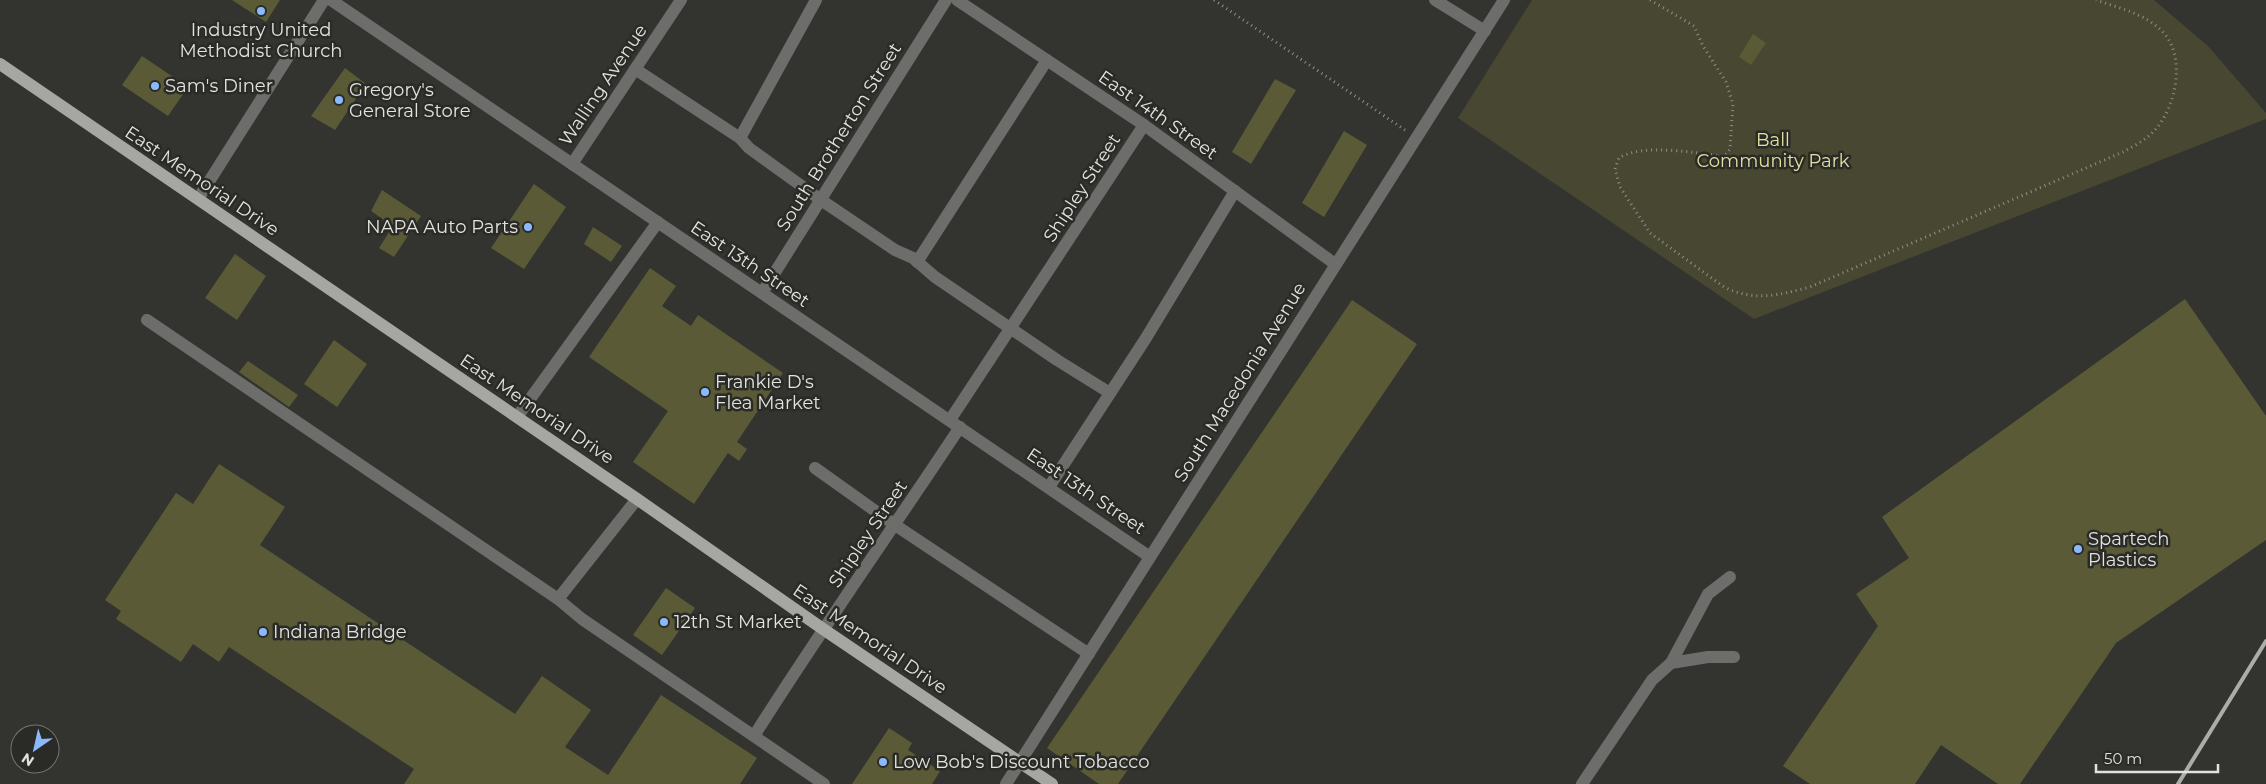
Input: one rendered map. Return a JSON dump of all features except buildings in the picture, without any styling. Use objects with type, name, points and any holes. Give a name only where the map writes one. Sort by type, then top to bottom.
[{"type":"main road","name":"East Memorial Drive","points":[[0,64],[637,498],[823,629],[1052,784]]},
{"type":"street","points":[[198,199],[324,0]]},
{"type":"street","name":"East 13th Street","points":[[331,0],[1150,557]]},
{"type":"street","name":"Walling Avenue","points":[[572,164],[681,0]]},
{"type":"street","points":[[740,138],[816,0]]},
{"type":"street","name":"South Brotherton Street","points":[[762,293],[946,0]]},
{"type":"street","name":"East 14th Street","points":[[957,0],[1144,125],[1335,264]]},
{"type":"street","points":[[1436,0],[1484,31]]},
{"type":"street","name":"South Macedonia Avenue","points":[[1006,784],[1504,0]]},
{"type":"street","points":[[917,262],[1047,60]]},
{"type":"street","points":[[635,69],[740,138],[750,148],[821,200],[895,250],[917,262],[1110,394]]},
{"type":"street","name":"Shipley Street","points":[[754,736],[823,629],[895,525],[1011,328],[1144,125]]},
{"type":"street","points":[[1049,487],[1146,338],[1235,191]]},
{"type":"street","points":[[516,416],[658,222]]},
{"type":"street","points":[[147,320],[558,599],[582,619],[824,784]]},
{"type":"street","points":[[815,468],[895,525],[1089,654]]},
{"type":"street","points":[[558,599],[637,498]]},
{"type":"street","points":[[1582,784],[1652,680],[1671,663],[1708,594],[1730,577]]},
{"type":"street","points":[[1671,663],[1708,657],[1734,657]]},
{"type":"path","points":[[1214,0],[1416,137]]},
{"type":"path","points":[[1650,0],[1694,26],[1703,46],[1726,82],[1733,104],[1730,149],[1722,156],[1682,150],[1631,153],[1619,158],[1616,164],[1615,169],[1618,182],[1638,217],[1657,240],[1724,287],[1736,292],[1759,297],[1780,295],[1818,283],[2122,152],[2154,132],[2169,110],[2174,94],[2175,62],[2168,38],[2141,16],[2096,0]]},
{"type":"green space","name":"Ball Community Park","points":[[1532,0],[2154,0],[2208,46],[2266,113],[2266,119],[1754,319],[1458,118]]},
{"type":"railway","points":[[2178,784],[2266,641]]},
{"type":"place","name":"Industry United Methodist Church","points":[[261,11]]},
{"type":"place","name":"Sam's Diner","points":[[155,86]]},
{"type":"place","name":"Gregory's General Store","points":[[339,100]]},
{"type":"place","name":"NAPA Auto Parts","points":[[528,227]]},
{"type":"place","name":"Frankie D's Flea Market","points":[[705,392]]},
{"type":"place","name":"Spartech Plastics","points":[[2078,549]]},
{"type":"place","name":"12th St Market","points":[[664,622]]},
{"type":"place","name":"Indiana Bridge","points":[[263,632]]},
{"type":"place","name":"Low Bob's Discount Tobacco","points":[[883,762]]}]
